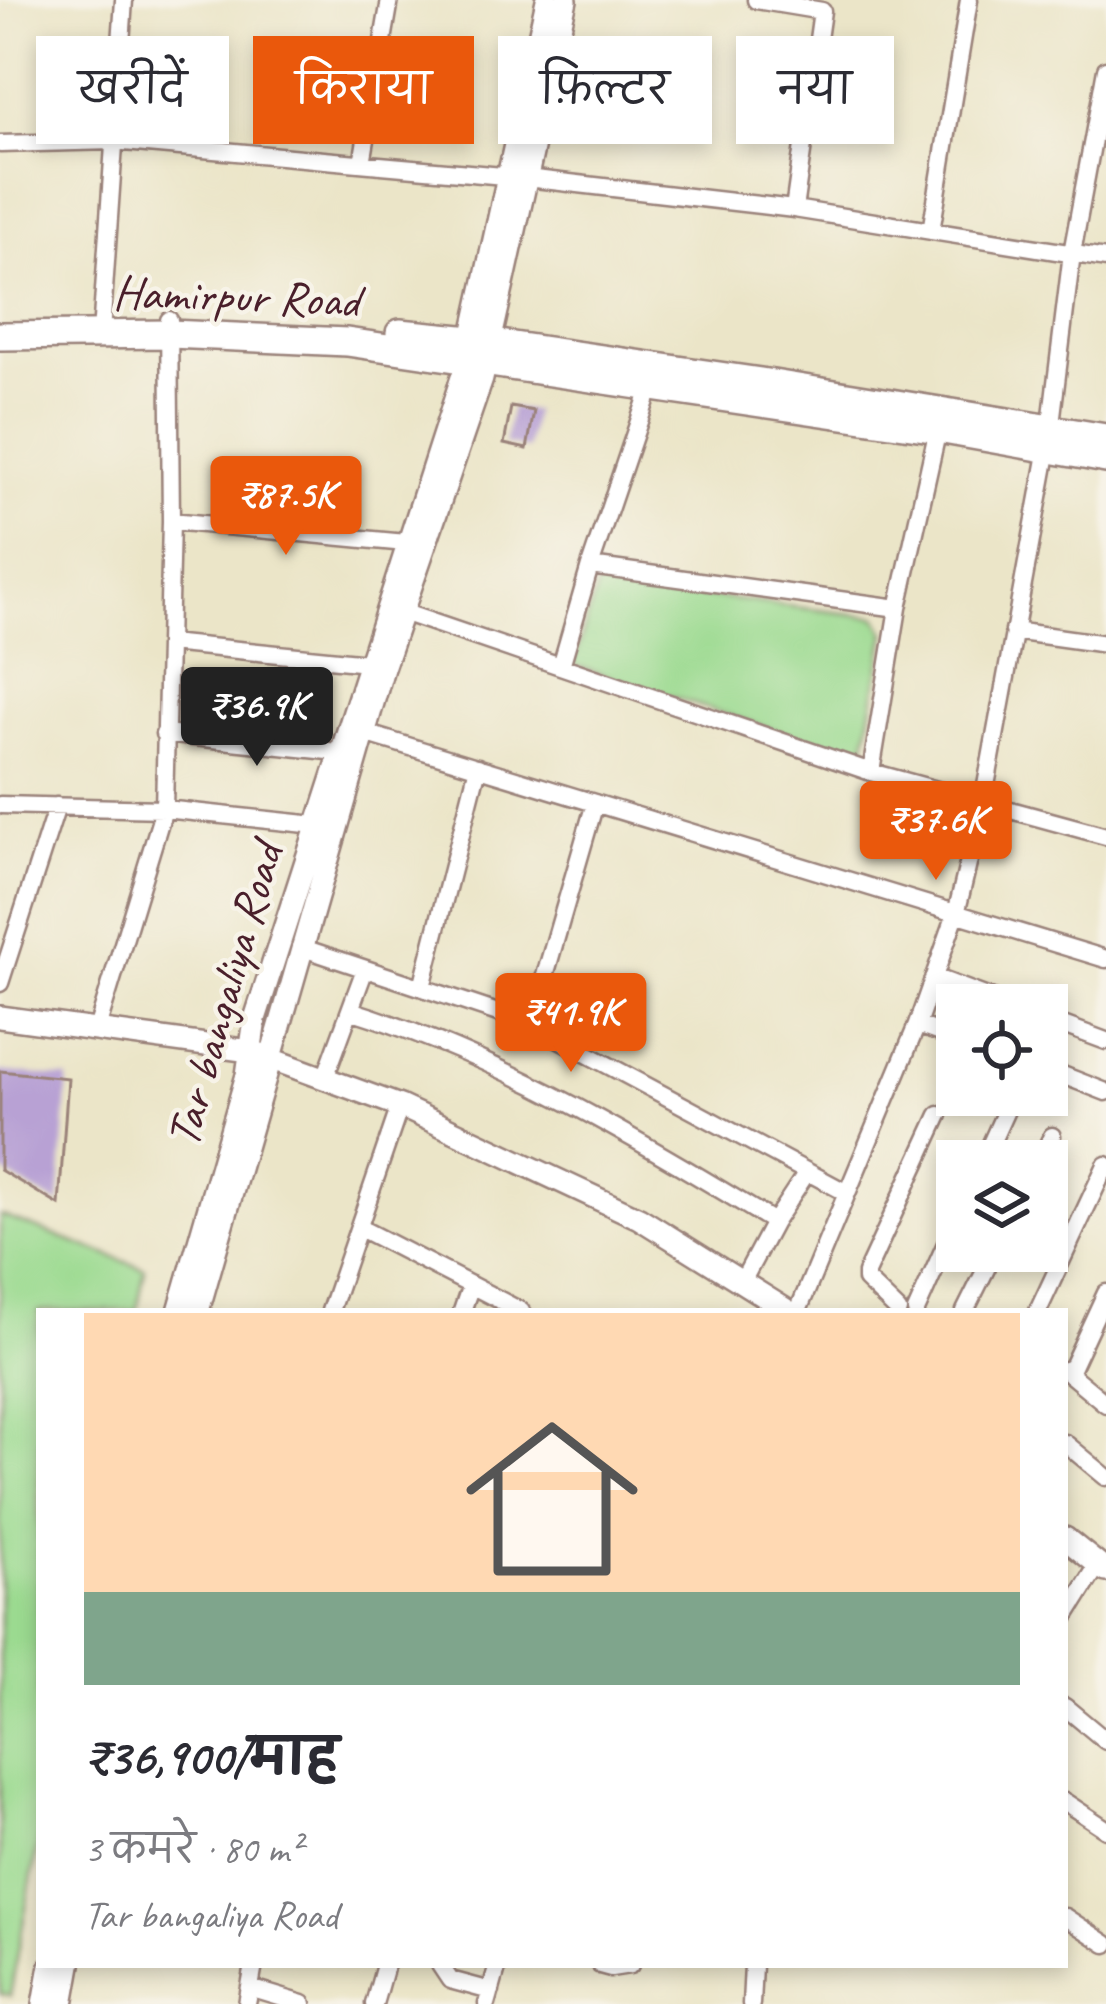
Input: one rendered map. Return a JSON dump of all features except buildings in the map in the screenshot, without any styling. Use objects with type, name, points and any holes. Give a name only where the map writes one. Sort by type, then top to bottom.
[{"type":"highway","points":[[0,322],[169,327],[280,324],[1050,438],[1106,459]]},
{"type":"highway","name":"Hamirpur Road","points":[[0,337],[100,326]]},
{"type":"highway","points":[[478,352],[651,386],[938,429],[1106,438]]},
{"type":"street","points":[[121,36],[124,0]]},
{"type":"street","points":[[362,163],[390,0]]},
{"type":"street","points":[[517,177],[547,0]]},
{"type":"street","points":[[566,0],[517,177],[478,352],[405,576],[402,612],[356,729],[1106,959]]},
{"type":"street","points":[[756,0],[823,5],[794,209]]},
{"type":"street","points":[[932,231],[969,0]]},
{"type":"street","points":[[799,1308],[917,1025],[956,914],[983,802],[1050,438],[1072,253],[1106,69]]},
{"type":"street","points":[[0,144],[36,143]]},
{"type":"street","points":[[100,326],[113,144]]},
{"type":"street","points":[[147,144],[517,177],[794,209],[1106,260]]},
{"type":"street","points":[[97,1029],[164,809],[171,521],[169,327]]},
{"type":"street","name":"Tar bangaliya Road","points":[[180,1308],[260,1054],[300,947],[356,729],[368,663],[405,576],[406,543],[478,352]]},
{"type":"street","points":[[561,666],[651,386]]},
{"type":"street","points":[[872,772],[898,608],[938,429]]},
{"type":"street","points":[[171,521],[406,543]]},
{"type":"street","points":[[590,566],[898,608]]},
{"type":"street","points":[[402,612],[872,772],[1106,836]]},
{"type":"street","points":[[1013,631],[1106,644]]},
{"type":"street","points":[[168,643],[368,663]]},
{"type":"street","points":[[164,734],[348,753]]},
{"type":"street","name":"Tar bangaliya Road","points":[[199,1308],[260,1054],[255,1019],[316,825],[348,753]]},
{"type":"street","points":[[422,987],[478,767]]},
{"type":"street","points":[[531,1024],[595,802]]},
{"type":"street","points":[[0,805],[164,809],[316,825]]},
{"type":"street","points":[[0,983],[57,806]]},
{"type":"street","points":[[300,947],[531,1024],[847,1193]]},
{"type":"street","points":[[325,1078],[365,969]]},
{"type":"street","points":[[934,977],[953,984]]},
{"type":"street","points":[[350,1010],[424,1034],[613,1124],[774,1222]]},
{"type":"street","points":[[0,1017],[260,1054],[325,1078],[400,1106],[639,1218],[783,1308]]},
{"type":"street","points":[[917,1025],[936,1032]]},
{"type":"street","points":[[1068,1027],[1106,1041]]},
{"type":"street","points":[[1068,1078],[1106,1092]]},
{"type":"street","points":[[332,1308],[400,1106]]},
{"type":"street","points":[[895,1308],[866,1280],[866,1273],[939,1116]]},
{"type":"street","points":[[1050,1140],[1052,1136]]},
{"type":"street","points":[[1039,1308],[1106,1165]]},
{"type":"street","points":[[742,1282],[808,1172]]},
{"type":"street","points":[[360,1228],[515,1308]]},
{"type":"street","points":[[917,1308],[936,1266]]},
{"type":"street","points":[[966,1308],[984,1272]]},
{"type":"street","points":[[462,1308],[471,1286]]},
{"type":"street","points":[[1068,1369],[1106,1293]]},
{"type":"street","points":[[1068,1372],[1106,1404]]},
{"type":"street","points":[[1068,1445],[1106,1478]]},
{"type":"street","points":[[1068,1540],[1102,1568],[1068,1614]]},
{"type":"street","points":[[1068,1709],[1106,1741]]},
{"type":"street","points":[[1068,1804],[1106,1829]]},
{"type":"street","points":[[1068,1919],[1106,1944]]},
{"type":"street","points":[[44,2004],[50,1968]]},
{"type":"street","points":[[63,2004],[69,1968]]},
{"type":"street","points":[[374,2004],[384,1968]]},
{"type":"street","points":[[442,1968],[450,1980],[489,1997],[497,1968]]},
{"type":"street","points":[[751,2004],[753,1968]]},
{"type":"street","points":[[249,1996],[303,2004]]},
{"type":"green space","points":[[598,583],[877,617],[886,633],[864,752],[855,756],[573,665]]},
{"type":"green space","points":[[0,1215],[145,1269],[138,1308],[36,1308],[36,1854],[10,1996],[0,1994]]}]
